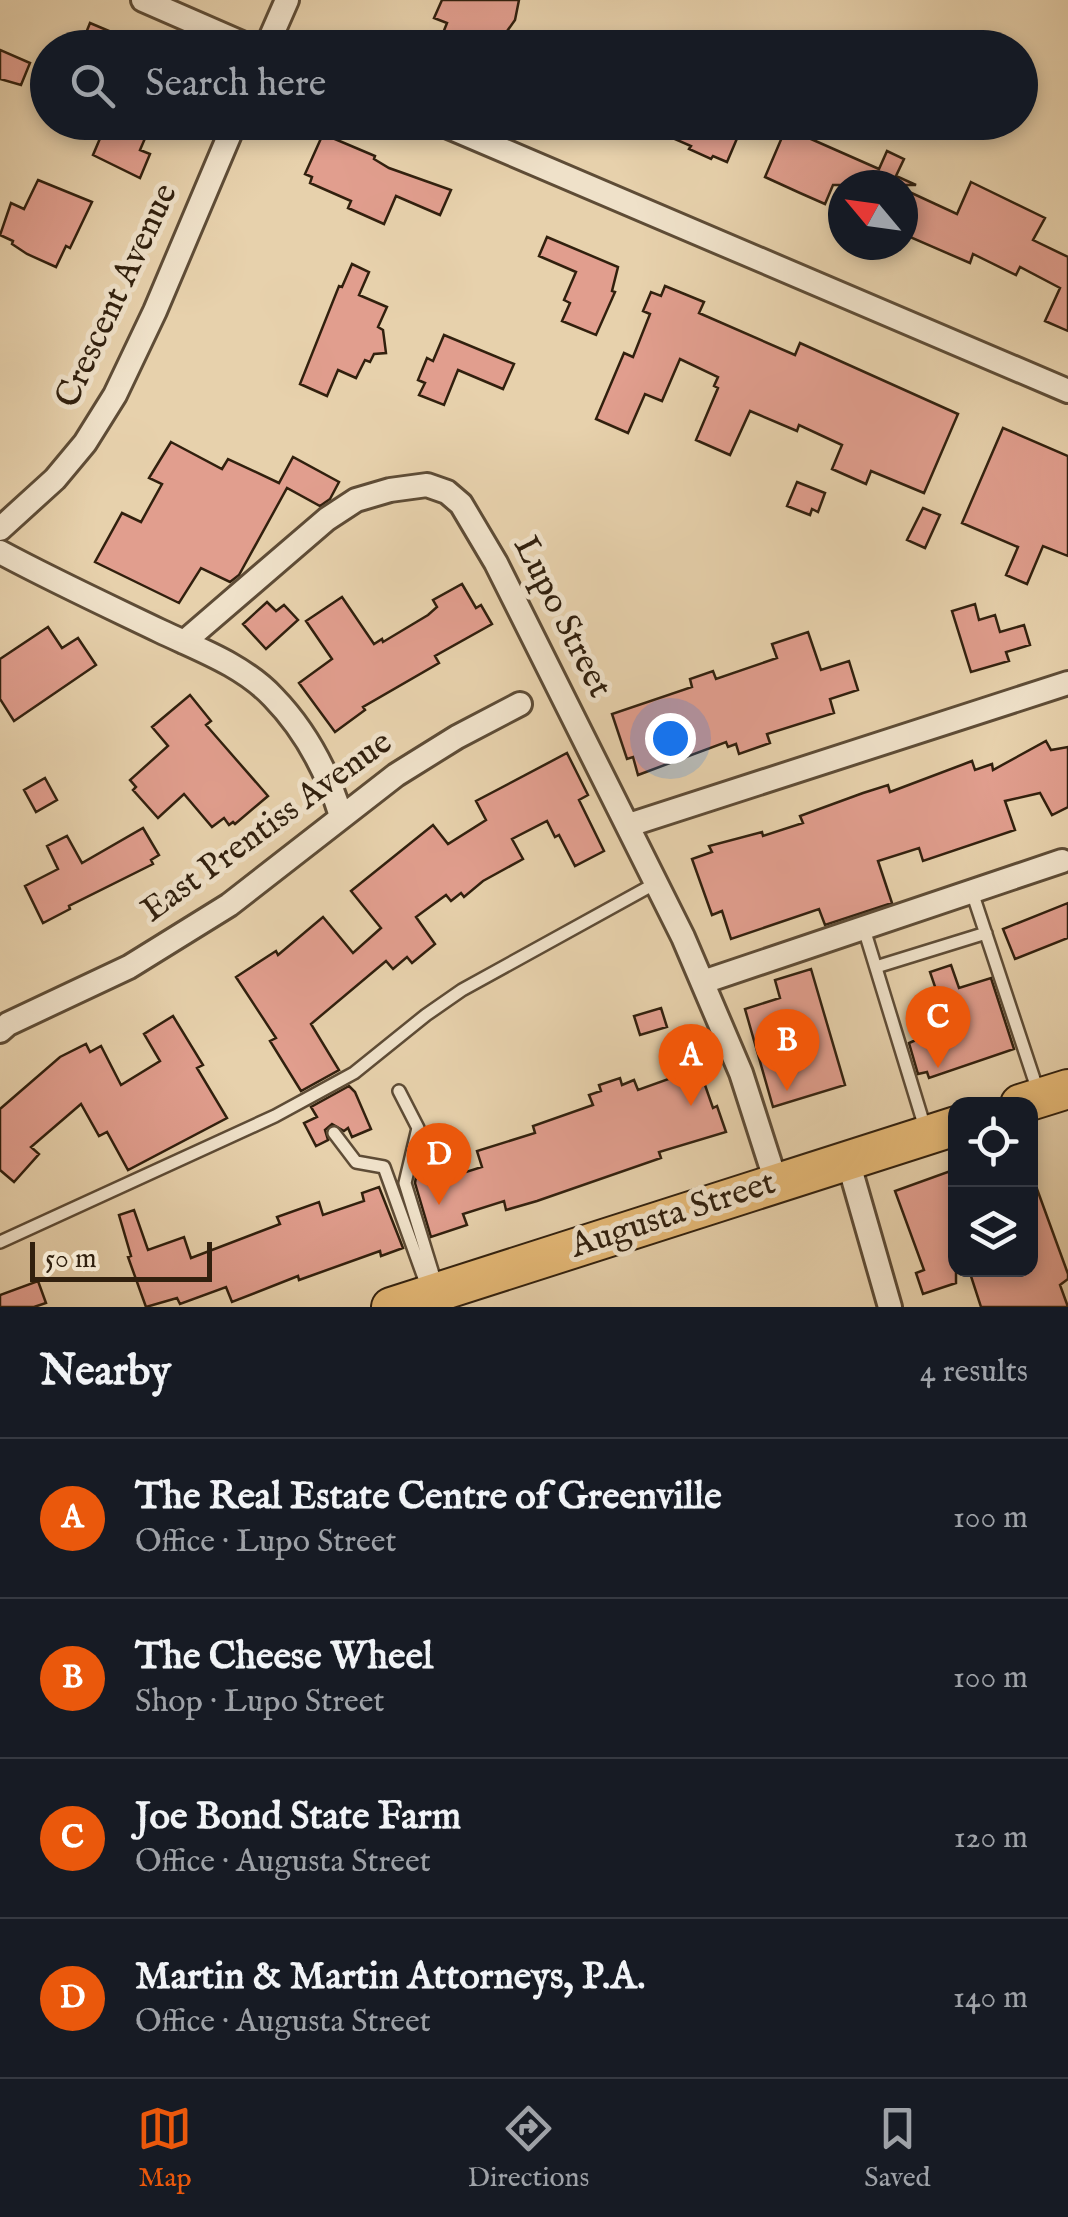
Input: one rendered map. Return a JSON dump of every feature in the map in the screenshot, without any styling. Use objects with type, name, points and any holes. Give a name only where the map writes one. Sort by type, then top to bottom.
[{"type":"main road","name":"Augusta Street","points":[[390,1307],[434,1297],[942,1130]]},
{"type":"street","points":[[143,0],[212,30]]},
{"type":"street","points":[[274,30],[287,0]]},
{"type":"street","name":"Crescent Avenue","points":[[0,529],[55,480],[86,443],[115,395],[155,311],[226,140]]},
{"type":"street","points":[[479,140],[1068,391]]},
{"type":"street","name":"Lupo Street","points":[[184,642],[327,519],[356,500],[428,485],[447,492],[461,504],[496,563],[704,982],[741,1073],[776,1182]]},
{"type":"street","points":[[0,552],[249,676],[272,695],[316,753],[342,816]]},
{"type":"street","points":[[628,825],[1068,682]]},
{"type":"street","name":"East Prentiss Avenue","points":[[2,1026],[129,966],[229,905],[396,775],[457,736],[520,704]]},
{"type":"street","points":[[704,982],[1065,859]]},
{"type":"street","points":[[848,1160],[890,1307]]},
{"type":"lane","points":[[0,1242],[276,1116],[354,1073],[462,990],[656,883]]},
{"type":"lane","points":[[972,892],[1043,1097]]},
{"type":"lane","points":[[864,928],[942,1130]]},
{"type":"lane","points":[[876,967],[986,933]]},
{"type":"lane","points":[[399,1092],[418,1128],[405,1183],[434,1297]]},
{"type":"lane","points":[[334,1134],[356,1162],[384,1167],[434,1297]]},
{"type":"building","points":[[442,0],[519,0],[515,20],[508,30],[444,30],[447,23],[434,18]]},
{"type":"building","points":[[90,23],[107,30],[87,30]]},
{"type":"building","points":[[0,50],[30,63],[21,85],[0,79]]},
{"type":"building","points":[[99,140],[144,140],[140,150],[150,154],[140,178],[93,155]]},
{"type":"building","points":[[320,140],[337,140],[375,156],[389,168],[451,190],[440,215],[396,196],[384,224],[348,208],[351,201],[310,183],[312,177],[305,174]]},
{"type":"building","points":[[677,140],[736,140],[727,162],[713,156],[711,159],[689,149],[691,146]]},
{"type":"building","points":[[781,140],[813,140],[879,169],[887,151],[904,159],[899,170],[828,170],[825,204],[765,177]]},
{"type":"building","points":[[38,180],[92,202],[70,248],[66,246],[56,267],[27,254],[0,235],[11,203],[24,209]]},
{"type":"building","points":[[971,182],[1045,218],[1033,240],[1068,257],[1068,331],[1045,321],[1060,288],[1020,267],[1016,275],[973,254],[970,263],[918,240],[918,196],[957,214]]},
{"type":"building","points":[[547,237],[618,267],[612,291],[615,292],[596,335],[562,321],[570,303],[564,300],[576,272],[539,256]]},
{"type":"building","points":[[352,264],[369,272],[359,295],[387,307],[378,327],[383,330],[386,353],[374,354],[370,362],[365,360],[356,378],[338,370],[327,396],[300,384],[339,286],[342,287]]},
{"type":"building","points":[[665,286],[704,302],[699,313],[795,355],[800,343],[958,414],[924,493],[871,471],[866,484],[832,469],[842,445],[799,425],[797,431],[750,411],[730,455],[696,440],[718,388],[714,386],[718,377],[680,359],[662,401],[645,394],[628,433],[596,419],[624,353],[633,357],[650,314],[643,311],[651,292],[661,296]]},
{"type":"building","points":[[444,335],[514,364],[503,389],[458,370],[444,405],[419,395],[425,383],[418,380],[427,358],[433,361]]},
{"type":"building","points":[[1003,428],[1068,456],[1068,556],[1043,546],[1027,584],[1006,575],[1018,547],[962,523]]},
{"type":"building","points":[[171,442],[222,469],[228,459],[279,483],[293,457],[339,482],[330,499],[320,506],[287,488],[239,575],[230,582],[201,568],[179,603],[95,562],[122,513],[141,522],[162,484],[149,478]]},
{"type":"building","points":[[797,482],[825,493],[818,512],[812,509],[810,515],[787,506]]},
{"type":"building","points":[[923,508],[940,515],[925,548],[907,540]]},
{"type":"building","points":[[462,584],[476,608],[481,605],[492,624],[435,656],[439,663],[363,707],[365,710],[335,732],[299,683],[332,659],[306,621],[342,597],[374,644],[382,639],[383,642],[428,615],[437,607],[433,600]]},
{"type":"building","points":[[267,602],[276,611],[284,605],[298,620],[266,649],[243,624]]},
{"type":"building","points":[[975,604],[979,620],[995,615],[1000,632],[1024,625],[1030,645],[1006,652],[1009,661],[971,672],[952,611]]},
{"type":"building","points":[[48,627],[62,648],[78,638],[96,665],[14,721],[0,699],[0,659]]},
{"type":"building","points":[[808,632],[821,670],[849,661],[858,690],[830,699],[834,713],[767,734],[770,743],[739,754],[736,744],[728,747],[726,742],[638,775],[633,757],[627,759],[612,714],[692,687],[690,679],[713,671],[716,679],[777,658],[772,644]]},
{"type":"building","points":[[190,695],[211,721],[206,725],[268,796],[235,824],[229,825],[224,818],[212,827],[184,794],[158,818],[133,790],[136,787],[130,780],[168,746],[152,727]]},
{"type":"building","points":[[1046,741],[1051,750],[1068,747],[1068,807],[1052,815],[1040,793],[1005,801],[1015,830],[923,861],[919,848],[878,861],[892,903],[825,925],[819,909],[731,939],[722,911],[712,915],[692,859],[712,852],[709,846],[762,832],[763,836],[803,823],[800,816],[863,793],[888,785],[890,792],[972,761],[975,770],[992,764],[993,770]]},
{"type":"building","points":[[567,753],[588,795],[579,800],[604,851],[575,866],[547,821],[512,839],[523,859],[483,881],[464,897],[461,893],[451,901],[446,895],[416,917],[435,944],[412,963],[407,957],[393,969],[386,961],[311,1024],[339,1070],[301,1091],[270,1041],[276,1038],[236,977],[276,951],[278,955],[323,917],[353,953],[381,928],[351,891],[433,825],[448,844],[486,820],[476,801]]},
{"type":"building","points":[[45,778],[57,800],[36,812],[24,790]]},
{"type":"building","points":[[143,828],[159,855],[151,860],[153,864],[43,923],[25,886],[58,869],[47,846],[67,836],[82,863]]},
{"type":"building","points":[[1068,903],[1068,938],[1015,959],[1003,929]]},
{"type":"building","points":[[951,965],[959,988],[991,978],[1014,1049],[929,1078],[927,1072],[918,1074],[909,1043],[916,1040],[913,1033],[947,1022],[930,972]]},
{"type":"building","points":[[811,969],[845,1085],[773,1107],[745,1009],[780,998],[775,980]]},
{"type":"building","points":[[661,1008],[667,1027],[640,1035],[634,1016]]},
{"type":"building","points":[[173,1016],[203,1065],[197,1068],[227,1118],[128,1170],[107,1132],[99,1136],[81,1104],[31,1147],[39,1154],[14,1182],[0,1170],[0,1109],[60,1057],[86,1044],[90,1052],[101,1046],[121,1085],[160,1061],[144,1034]]},
{"type":"building","points":[[699,1068],[726,1132],[659,1152],[661,1158],[537,1201],[506,1210],[504,1201],[463,1214],[467,1225],[431,1237],[416,1177],[425,1174],[428,1184],[482,1167],[477,1151],[535,1133],[533,1126],[593,1105],[589,1095],[601,1091],[599,1085],[620,1078],[622,1085],[634,1080],[638,1090]]},
{"type":"building","points":[[349,1086],[371,1129],[352,1137],[348,1128],[344,1131],[332,1124],[325,1130],[328,1140],[316,1146],[304,1123],[317,1117],[311,1107]]},
{"type":"building","points":[[948,1172],[948,1277],[956,1277],[956,1283],[923,1294],[916,1273],[924,1270],[895,1191]]},
{"type":"building","points":[[379,1187],[403,1248],[381,1256],[380,1251],[299,1280],[298,1276],[232,1302],[226,1287],[180,1304],[177,1298],[146,1307],[128,1257],[131,1256],[119,1215],[134,1210],[148,1250],[184,1237],[191,1258],[280,1224],[277,1217],[319,1202],[323,1215],[364,1201],[362,1193]]},
{"type":"building","points":[[1038,1192],[1068,1274],[1060,1285],[1068,1307],[981,1307],[971,1277],[1038,1277]]},
{"type":"building","points":[[38,1281],[46,1303],[0,1307],[0,1295]]},
{"type":"place","name":"Joe Bond State Farm","points":[[938,1068]]},
{"type":"place","name":"The Cheese Wheel","points":[[787,1091]]},
{"type":"place","name":"The Real Estate Centre of Greenville","points":[[691,1106]]},
{"type":"place","name":"Martin & Martin Attorneys, P.A.","points":[[439,1205]]}]
